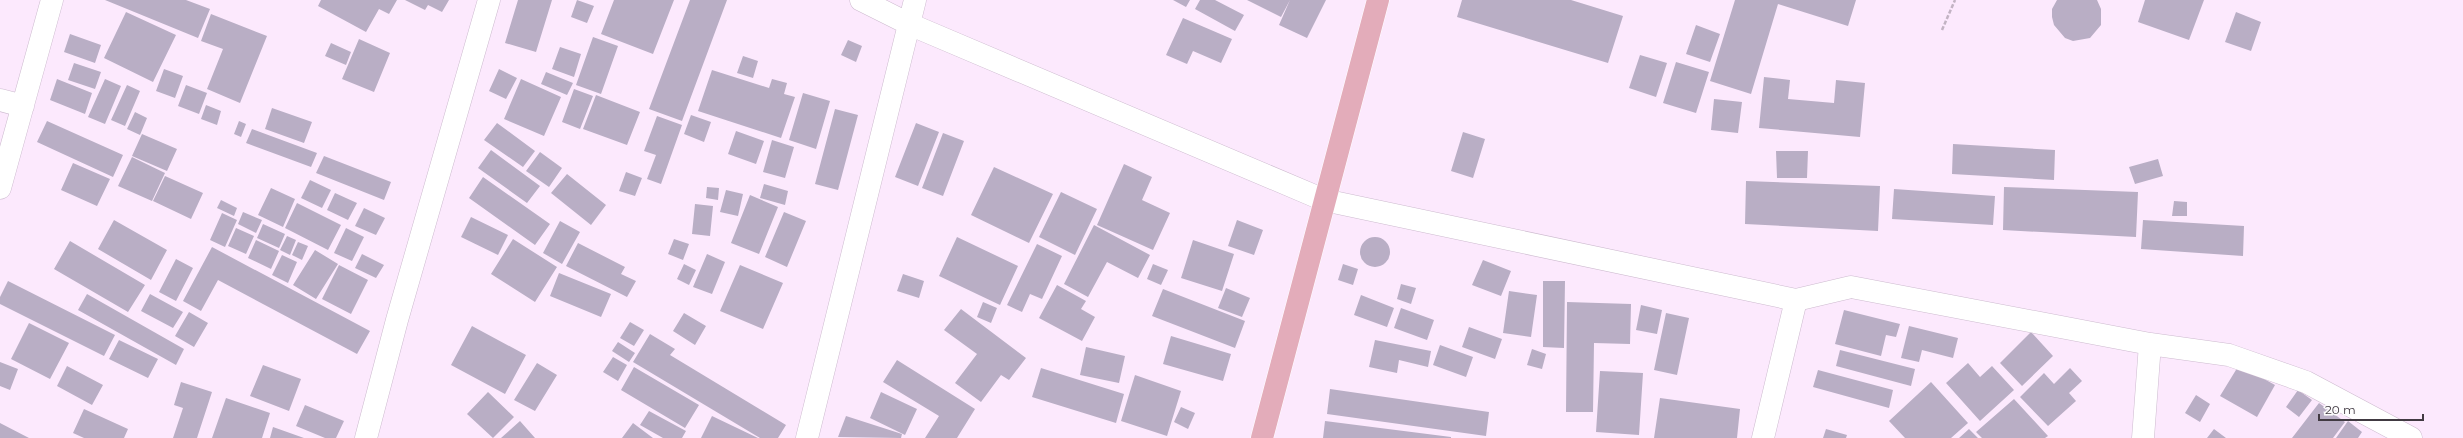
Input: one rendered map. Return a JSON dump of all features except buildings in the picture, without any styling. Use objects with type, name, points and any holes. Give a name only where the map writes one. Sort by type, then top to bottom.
[{"type":"main road","points":[[1262,438],[1378,0]]},
{"type":"street","points":[[0,188],[52,0]]},
{"type":"street","points":[[366,438],[397,320],[489,0]]},
{"type":"street","points":[[861,0],[909,24],[1324,200],[1796,300],[1851,287],[2150,344],[2229,355],[2306,382],[2411,438]]},
{"type":"street","points":[[807,438],[915,0]]},
{"type":"street","points":[[0,100],[22,106]]},
{"type":"street","points":[[1763,438],[1796,300]]},
{"type":"street","points":[[2143,438],[2150,344]]},
{"type":"path","points":[[1942,30],[1955,0]]}]
